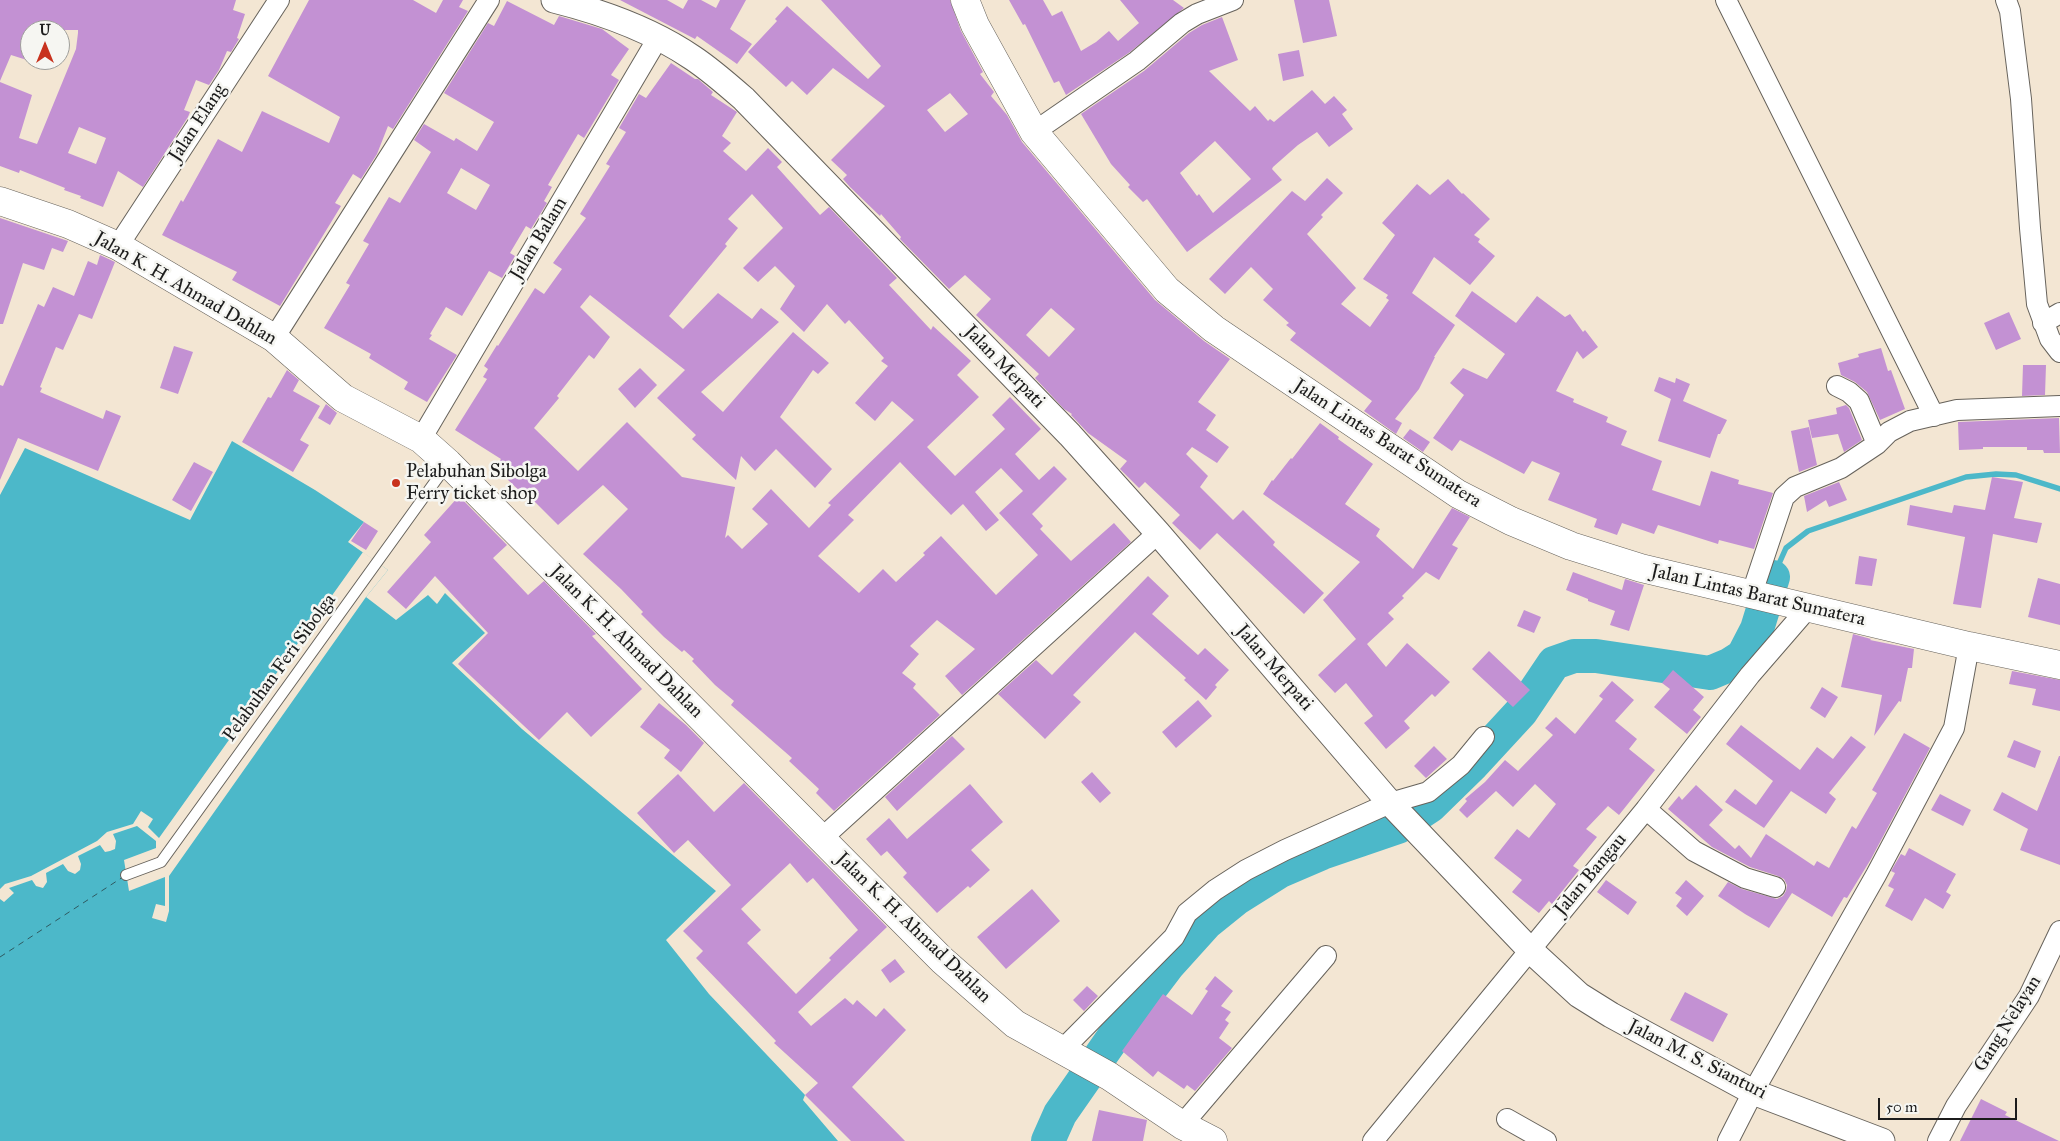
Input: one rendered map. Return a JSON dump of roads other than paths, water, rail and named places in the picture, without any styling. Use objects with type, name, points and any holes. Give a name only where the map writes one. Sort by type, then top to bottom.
[{"type":"main road","name":"Jalan Lintas Barat Sumatera","points":[[965,0],[975,25],[1034,132],[1167,290],[1214,329],[1458,494],[1511,521],[1571,546],[1641,568],[1968,646],[2060,665]]},
{"type":"main road","name":"Jalan K. H. Ahmad Dahlan","points":[[0,201],[68,224],[118,246],[274,338],[343,398],[421,439],[448,463],[942,960],[989,1002],[1015,1024],[1110,1076],[1182,1125],[1213,1141]]},
{"type":"street","name":"Jalan Elang","points":[[118,246],[279,0]]},
{"type":"street","points":[[274,338],[489,0]]},
{"type":"street","name":"Jalan Merpati","points":[[554,0],[593,9],[658,38],[692,57],[744,99],[1070,435],[1158,533],[1392,806],[1421,836]]},
{"type":"street","points":[[1034,132],[1137,61],[1182,23],[1197,14],[1233,0]]},
{"type":"street","points":[[1726,0],[1934,416]]},
{"type":"street","points":[[2006,0],[2010,11],[2021,99],[2037,304],[2052,318],[2050,339],[2060,352]]},
{"type":"street","name":"Jalan Balam","points":[[421,439],[658,38]]},
{"type":"street","points":[[1837,386],[1849,392],[1859,401],[1877,444]]},
{"type":"street","points":[[1754,594],[1784,497],[1788,491],[1842,468],[1899,426],[1910,421],[1957,410],[2060,406]]},
{"type":"street","points":[[821,839],[1158,533]]},
{"type":"street","name":"Jalan Bangau","points":[[1373,1141],[1646,809],[1750,675],[1795,605]]},
{"type":"street","points":[[1728,1141],[1753,1092],[1876,875],[1954,728],[1968,646]]},
{"type":"street","points":[[1066,1053],[1174,937],[1187,913],[1215,890],[1246,870],[1285,850],[1428,792],[1461,765],[1484,737]]},
{"type":"street","points":[[1646,809],[1694,851],[1745,878],[1775,887]]},
{"type":"street","name":"Jalan M. S. Sianturi","points":[[1421,836],[1530,950],[1579,995],[1611,1015],[1753,1092],[1882,1141]]},
{"type":"street","name":"Gang Nelayan","points":[[1938,1141],[1956,1106],[2029,996],[2060,932]]},
{"type":"street","points":[[1182,1125],[1326,956]]},
{"type":"street","points":[[1507,1119],[1546,1141]]},
{"type":"lane","name":"Pelabuhan Feri Sibolga","points":[[126,875],[161,862],[448,463]]},
{"type":"water","points":[[232,441],[315,490],[364,522],[348,542],[388,570],[366,597],[396,620],[428,595],[437,604],[445,593],[485,633],[452,663],[522,729],[716,891],[666,940],[709,994],[805,1095],[803,1100],[838,1141],[0,1141],[0,495],[25,448],[190,520]]},
{"type":"waterway","points":[[1773,577],[1786,548],[1808,531],[1966,477],[1996,474],[2016,475],[2060,489]]},
{"type":"waterway","points":[[1048,1141],[1060,1114],[1115,1035],[1169,964],[1206,923],[1237,898],[1280,871],[1322,853],[1398,827],[1430,806],[1473,764],[1521,712],[1554,663],[1574,656],[1596,656],[1710,673],[1729,665],[1743,656],[1757,629],[1773,577]]},
{"type":"place","name":"Pelabuhan Sibolga Ferry ticket shop","points":[[396,483]]}]
